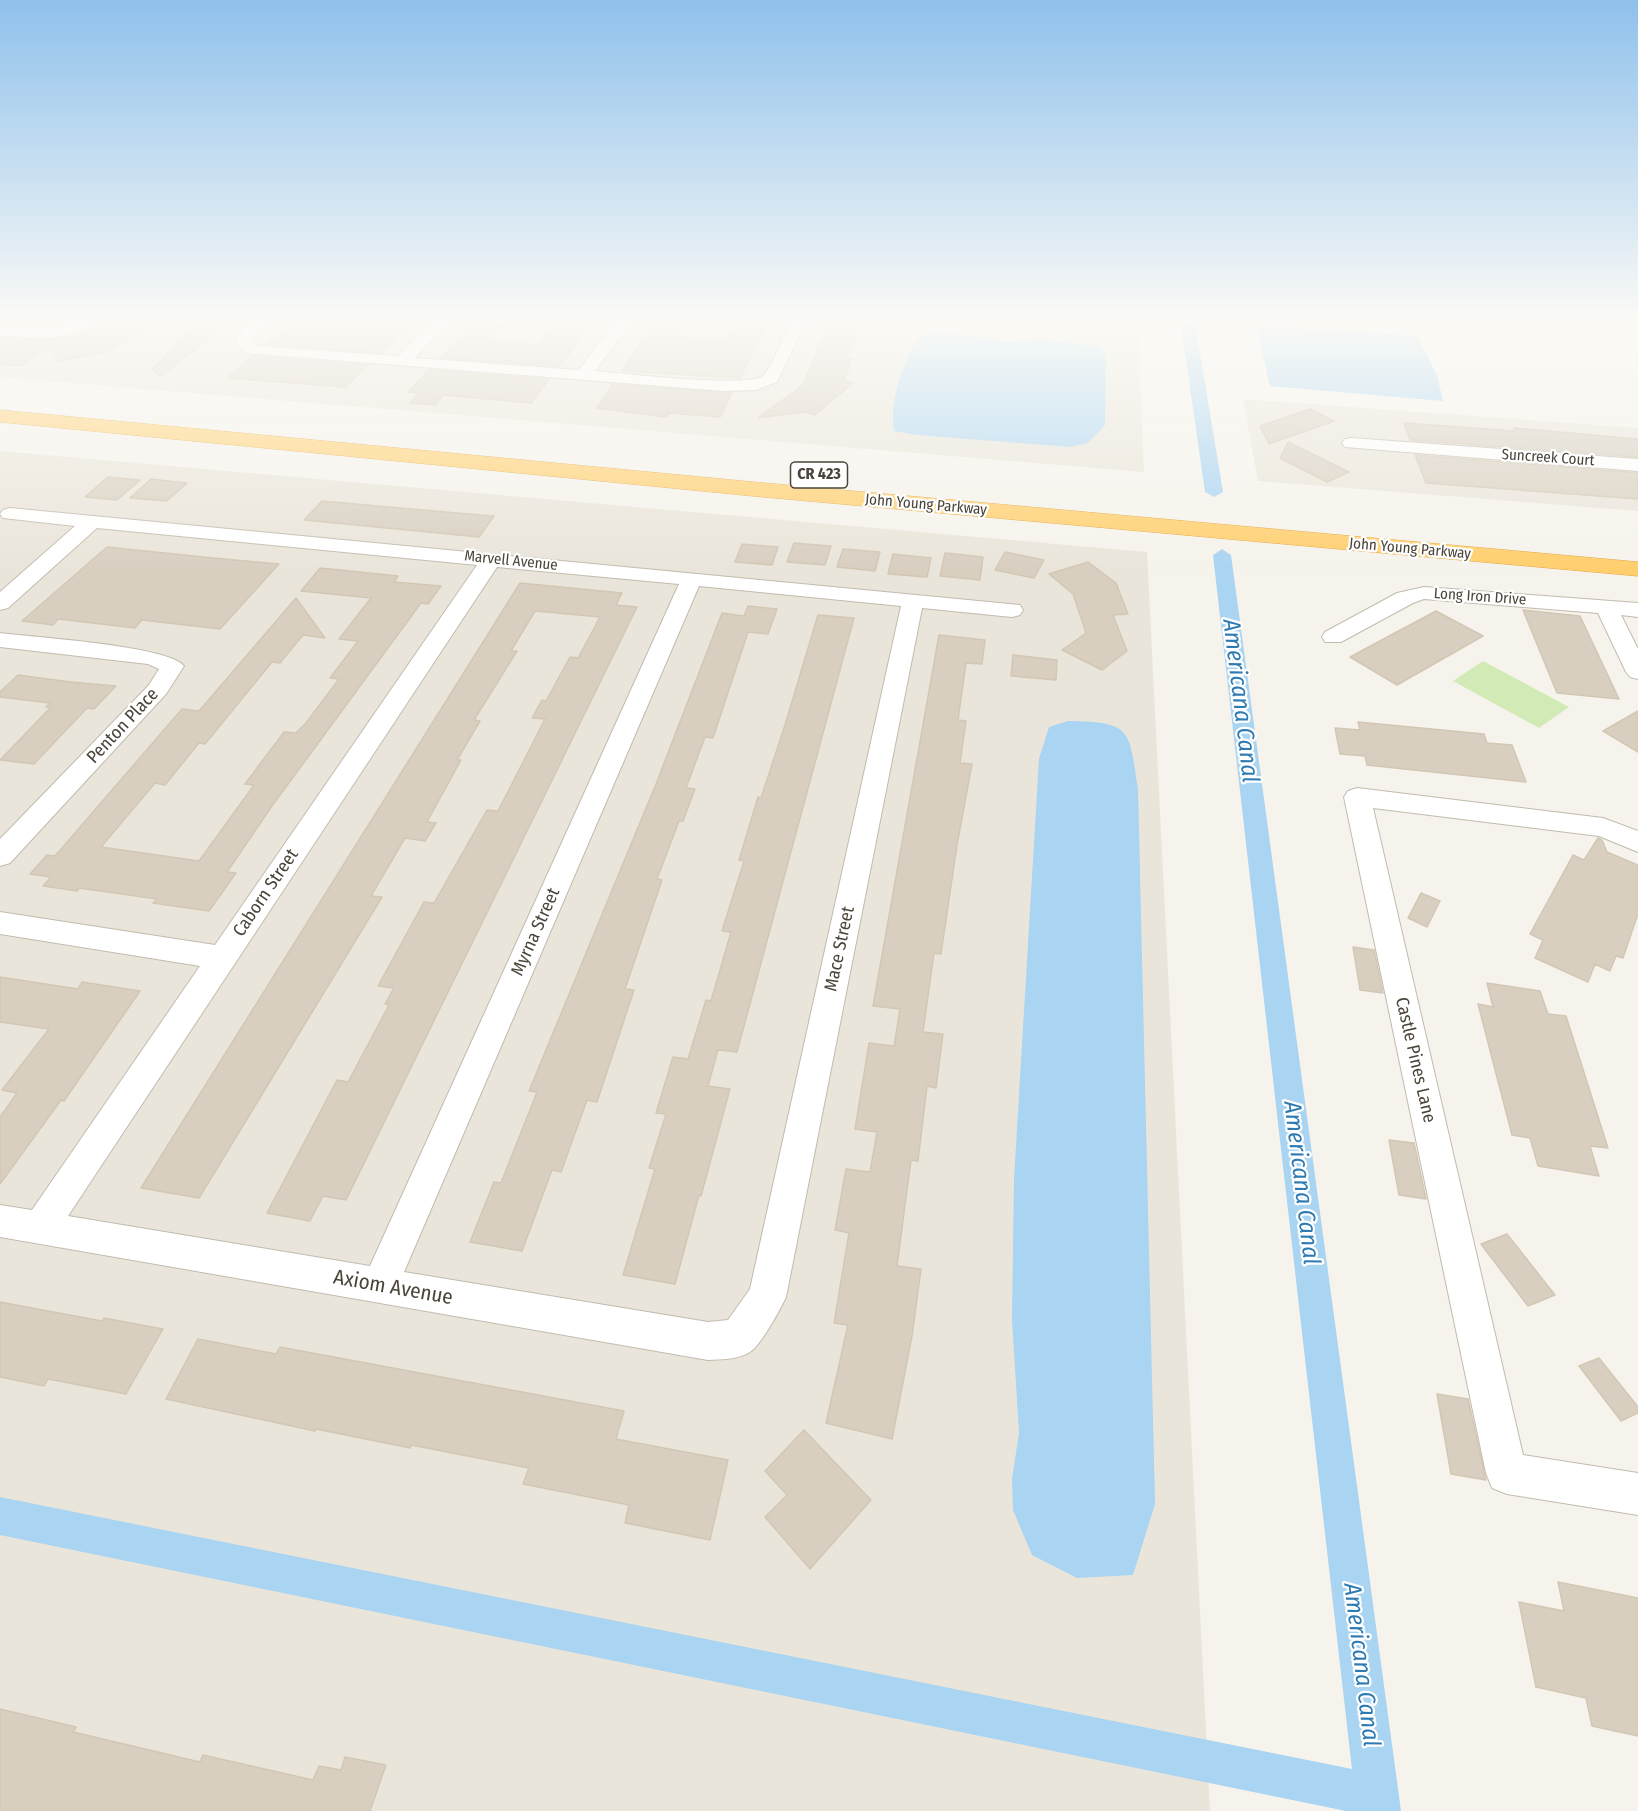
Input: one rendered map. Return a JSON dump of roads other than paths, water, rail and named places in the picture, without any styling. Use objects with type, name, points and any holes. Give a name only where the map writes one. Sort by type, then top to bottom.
[{"type":"highway","name":"John Young Parkway","points":[[37,402],[824,476],[1390,525]]},
{"type":"highway","name":"John Young Parkway","points":[[0,417],[753,489],[1638,569]]},
{"type":"highway","points":[[753,489],[801,484],[824,476]]},
{"type":"street","name":"Suncreek Court","points":[[1351,443],[1638,465]]},
{"type":"street","name":"Marvell Avenue","points":[[10,514],[1012,610]]},
{"type":"street","points":[[0,603],[93,521]]},
{"type":"street","name":"Caborn Street","points":[[40,1228],[492,559]]},
{"type":"street","name":"Myrna Street","points":[[380,1285],[692,579]]},
{"type":"street","name":"Long Iron Drive","points":[[1332,637],[1405,598],[1424,593],[1638,610]]},
{"type":"street","name":"Mace Street","points":[[767,1297],[913,600]]},
{"type":"street","points":[[1606,607],[1638,672]]},
{"type":"street","name":"Penton Place","points":[[0,640],[153,658],[172,666],[158,689],[0,856]]},
{"type":"street","name":"Castle Pines Lane","points":[[1638,842],[1603,827],[1357,797],[1507,1473],[1638,1494]]},
{"type":"street","points":[[0,923],[222,958]]},
{"type":"street","name":"Axiom Avenue","points":[[0,1221],[708,1341],[738,1338],[767,1297]]},
{"type":"water","points":[[895,402],[1105,402],[1105,425],[1088,443],[1070,447],[917,435],[894,431]]},
{"type":"water","points":[[1068,721],[1105,724],[1116,727],[1124,733],[1132,753],[1138,789],[1155,1504],[1133,1575],[1077,1578],[1032,1555],[1013,1510],[1012,1479],[1019,1433],[1012,1319],[1014,1179],[1039,759],[1049,727]]},
{"type":"waterway","name":"Americana Canal","points":[[1200,402],[1214,492]]},
{"type":"waterway","name":"Americana Canal","points":[[1222,555],[1377,1796]]},
{"type":"waterway","points":[[0,1516],[1377,1796]]},
{"type":"waterway","name":"Americana Canal","points":[[1377,1796],[1379,1811]]}]
